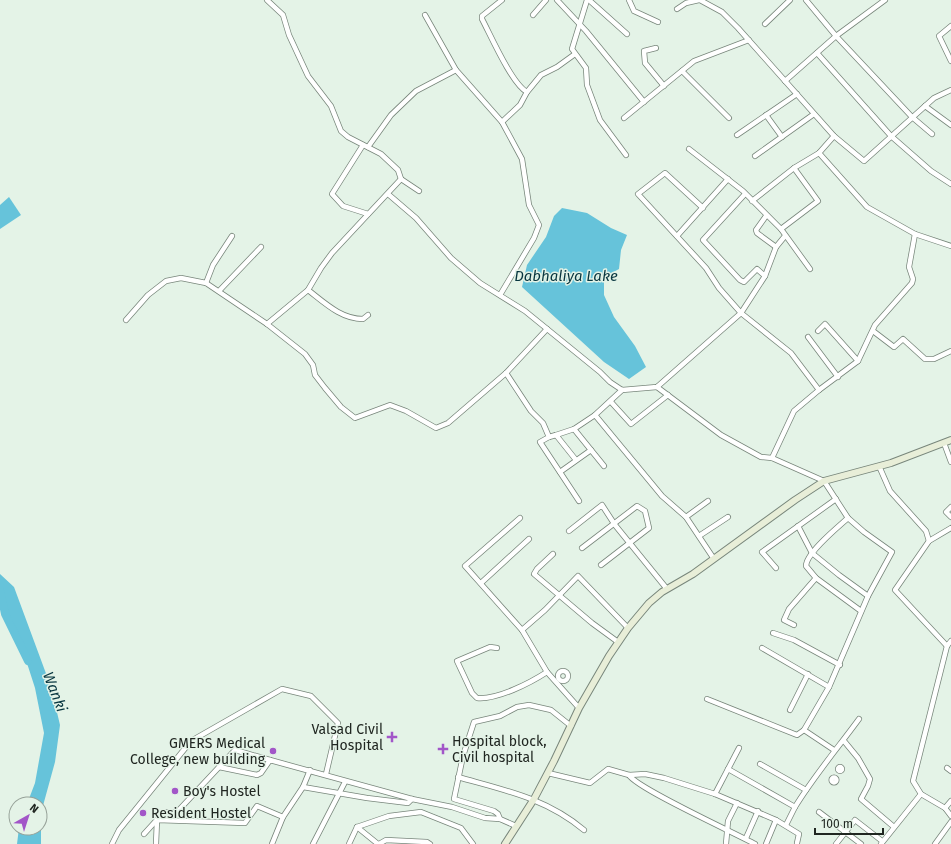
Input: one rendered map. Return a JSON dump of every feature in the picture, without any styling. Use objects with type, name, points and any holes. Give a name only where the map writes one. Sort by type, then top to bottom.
[{"type":"street","points":[[267,0],[283,14],[289,35],[308,76],[332,106],[338,128],[348,137],[381,154],[394,164],[401,179],[419,190]]},
{"type":"street","points":[[502,0],[482,16],[482,19],[507,67],[523,89],[527,92]]},
{"type":"street","points":[[533,15],[546,0]]},
{"type":"street","points":[[557,0],[644,102]]},
{"type":"street","points":[[626,155],[600,120],[587,85],[586,68],[572,48],[588,0],[627,34]]},
{"type":"street","points":[[629,0],[634,11],[658,22]]},
{"type":"street","points":[[677,9],[686,3],[700,0],[722,12],[749,40],[834,136],[864,161],[934,98],[951,90]]},
{"type":"street","points":[[765,24],[790,0]]},
{"type":"street","points":[[806,0],[836,36],[912,117],[932,134]]},
{"type":"street","points":[[785,81],[836,36],[885,0]]},
{"type":"street","points":[[425,15],[456,70],[502,122],[522,159],[529,205],[538,225],[534,238],[500,295]]},
{"type":"street","points":[[951,26],[940,36],[951,61]]},
{"type":"street","points":[[624,118],[694,61],[749,40]]},
{"type":"street","points":[[656,48],[644,51],[645,63],[664,86]]},
{"type":"street","points":[[817,53],[891,136],[931,171],[951,184]]},
{"type":"street","points":[[502,122],[520,106],[527,92],[541,75],[557,67],[575,54]]},
{"type":"street","points":[[368,214],[349,209],[332,194],[365,146],[391,115],[416,91],[456,70]]},
{"type":"street","points":[[682,71],[729,118]]},
{"type":"street","points":[[737,134],[797,94]]},
{"type":"street","points":[[925,106],[951,125]]},
{"type":"street","points":[[755,156],[814,114]]},
{"type":"street","points":[[766,116],[782,137]]},
{"type":"street","points":[[752,201],[794,168],[819,153],[834,136]]},
{"type":"street","points":[[689,149],[728,179],[781,229],[810,269]]},
{"type":"street","points":[[819,153],[867,207],[915,234],[951,246]]},
{"type":"street","points":[[781,229],[818,201],[794,168]]},
{"type":"street","points":[[703,208],[665,172],[638,194],[706,268],[719,288],[741,313],[791,353],[819,390]]},
{"type":"street","points":[[267,324],[308,290],[332,253],[401,179]]},
{"type":"street","points":[[677,236],[728,179]]},
{"type":"street","points":[[388,194],[416,218],[451,258],[480,283],[525,311],[600,372],[610,382],[622,390],[658,387],[741,313],[765,276],[776,246],[785,236]]},
{"type":"street","points":[[745,194],[704,240],[740,280],[744,282],[758,269],[765,276]]},
{"type":"street","points":[[766,216],[756,230],[757,233],[776,246]]},
{"type":"street","points":[[772,458],[794,411],[858,361],[876,325],[912,283],[913,279],[908,267],[915,234]]},
{"type":"street","points":[[206,283],[213,265],[232,236]]},
{"type":"street","points":[[219,291],[261,247]]},
{"type":"street","points":[[126,320],[148,295],[166,281],[181,278],[206,283],[267,324],[305,354],[313,365],[315,375],[324,388],[341,407],[355,418],[390,405],[406,411],[436,428],[448,423],[506,373],[547,329]]},
{"type":"street","points":[[308,290],[340,314],[353,319],[363,319],[368,315]]},
{"type":"street","points":[[818,331],[825,324],[858,361]]},
{"type":"street","points":[[873,331],[894,347],[903,339],[925,360],[934,359],[951,351]]},
{"type":"street","points":[[808,337],[838,377]]},
{"type":"street","points":[[506,373],[531,411],[543,423],[549,437]]},
{"type":"street","points":[[658,387],[721,435],[761,457],[772,458],[824,481],[848,518],[864,532],[892,552],[868,596],[861,611],[859,622],[829,687],[804,730],[797,736],[707,698]]},
{"type":"street","points":[[579,501],[540,442],[549,437],[574,429],[611,402],[622,390]]},
{"type":"street","points":[[611,402],[631,424],[668,395]]},
{"type":"street","points":[[595,415],[662,496],[686,517],[714,559]]},
{"type":"street","points":[[574,429],[604,466]]},
{"type":"street","points":[[556,435],[576,460]]},
{"type":"street","points":[[505,844],[534,798],[579,708],[618,642],[649,603],[824,481],[879,466],[951,440]]},
{"type":"street","points":[[944,443],[951,462]]},
{"type":"street","points":[[560,472],[591,450]]},
{"type":"street","points":[[879,466],[890,490],[926,531],[929,541]]},
{"type":"street","points":[[776,568],[762,552],[836,499]]},
{"type":"street","points":[[686,517],[708,501]]},
{"type":"street","points":[[569,531],[602,505],[614,523],[667,589]]},
{"type":"street","points":[[582,548],[637,506],[645,511],[649,528],[601,565]]},
{"type":"street","points":[[951,507],[946,512],[951,517]]},
{"type":"street","points":[[699,536],[728,517]]},
{"type":"street","points":[[520,518],[465,566],[522,630],[546,672],[579,708]]},
{"type":"street","points":[[848,518],[812,552],[806,561],[806,566],[816,578],[861,611]]},
{"type":"street","points":[[798,526],[812,552],[839,575],[868,596]]},
{"type":"street","points":[[947,646],[896,590],[929,541],[951,528]]},
{"type":"street","points":[[481,583],[529,540]]},
{"type":"street","points":[[553,554],[537,569],[534,574],[559,596],[618,642]]},
{"type":"street","points":[[522,630],[559,596],[578,576],[628,628]]},
{"type":"street","points":[[794,625],[784,620],[789,609],[816,578]]},
{"type":"street","points":[[773,633],[794,640],[840,665]]},
{"type":"street","points":[[951,641],[947,646],[914,771],[913,781],[921,794],[945,808],[951,816]]},
{"type":"street","points":[[497,648],[490,647],[457,661],[472,693],[477,698],[486,699],[528,684],[546,672]]},
{"type":"street","points":[[762,648],[829,687]]},
{"type":"street","points":[[790,710],[808,674]]},
{"type":"street","points":[[112,844],[119,830],[191,741],[282,689],[311,696],[338,723],[326,774]]},
{"type":"street","points":[[500,819],[498,814],[494,811],[454,799],[463,756],[474,722],[500,716],[518,707],[528,705],[551,710],[571,726]]},
{"type":"street","points":[[786,826],[795,807],[806,790],[834,750],[844,742],[859,720]]},
{"type":"street","points":[[804,730],[834,750]]},
{"type":"street","points":[[844,742],[858,758],[870,779],[861,799],[894,827]]},
{"type":"street","points":[[715,794],[739,748]]},
{"type":"street","points":[[144,834],[164,812],[177,812],[235,750],[326,774],[345,782],[412,799],[452,807],[485,818],[500,819],[516,826]]},
{"type":"street","points":[[219,767],[257,775],[261,773],[270,760]]},
{"type":"street","points":[[760,764],[806,790]]},
{"type":"street","points":[[548,772],[590,783],[608,769],[630,775],[644,774],[664,778],[715,794],[758,811],[799,834],[798,844]]},
{"type":"street","points":[[728,769],[795,807]]},
{"type":"street","points":[[272,844],[283,817],[303,787],[310,770]]},
{"type":"street","points":[[630,775],[632,779],[649,790],[746,838],[755,844]]},
{"type":"street","points":[[458,777],[534,798],[570,818],[584,830]]},
{"type":"street","points":[[313,844],[345,782]]},
{"type":"street","points":[[303,787],[340,794],[408,803],[412,799]]},
{"type":"street","points":[[836,844],[855,820],[882,843],[921,794]]},
{"type":"street","points":[[945,808],[951,801]]},
{"type":"street","points":[[726,844],[726,828],[737,803]]},
{"type":"street","points":[[157,820],[245,824],[257,806],[283,817]]},
{"type":"street","points":[[746,838],[758,811]]},
{"type":"street","points":[[349,844],[357,827],[389,816],[421,812],[461,828],[473,844]]},
{"type":"street","points":[[820,812],[861,844]]},
{"type":"street","points":[[156,844],[157,820]]},
{"type":"street","points":[[766,844],[776,820]]},
{"type":"street","points":[[935,844],[951,822]]},
{"type":"street","points":[[357,827],[379,844],[386,840],[427,842],[430,844]]},
{"type":"water","points":[[9,197],[21,215],[0,229],[0,205]]},
{"type":"water","name":"Dabhaliya Lake","points":[[562,208],[587,213],[611,228],[627,235],[621,250],[619,269],[604,277],[604,295],[614,317],[635,346],[646,367],[629,379],[604,362],[522,287],[527,265],[546,237],[554,216]]},
{"type":"water","points":[[0,574],[14,587],[51,687],[60,725],[55,762],[46,796],[30,796],[35,783],[44,733],[35,688],[25,657],[16,631],[0,602]]},
{"type":"water","points":[[18,836],[41,836],[41,844],[17,844]]},
{"type":"waterway","name":"Wanki","points":[[0,590],[5,614],[28,661]]},
{"type":"place","name":"Valsad Civil Hospital","points":[[392,737]]},
{"type":"place","name":"Hospital block, Civil hospital","points":[[443,749]]},
{"type":"place","name":"GMERS Medical College, new building","points":[[273,751]]},
{"type":"place","name":"Boy's Hostel","points":[[175,791]]},
{"type":"place","name":"Resident Hostel","points":[[143,813]]}]
